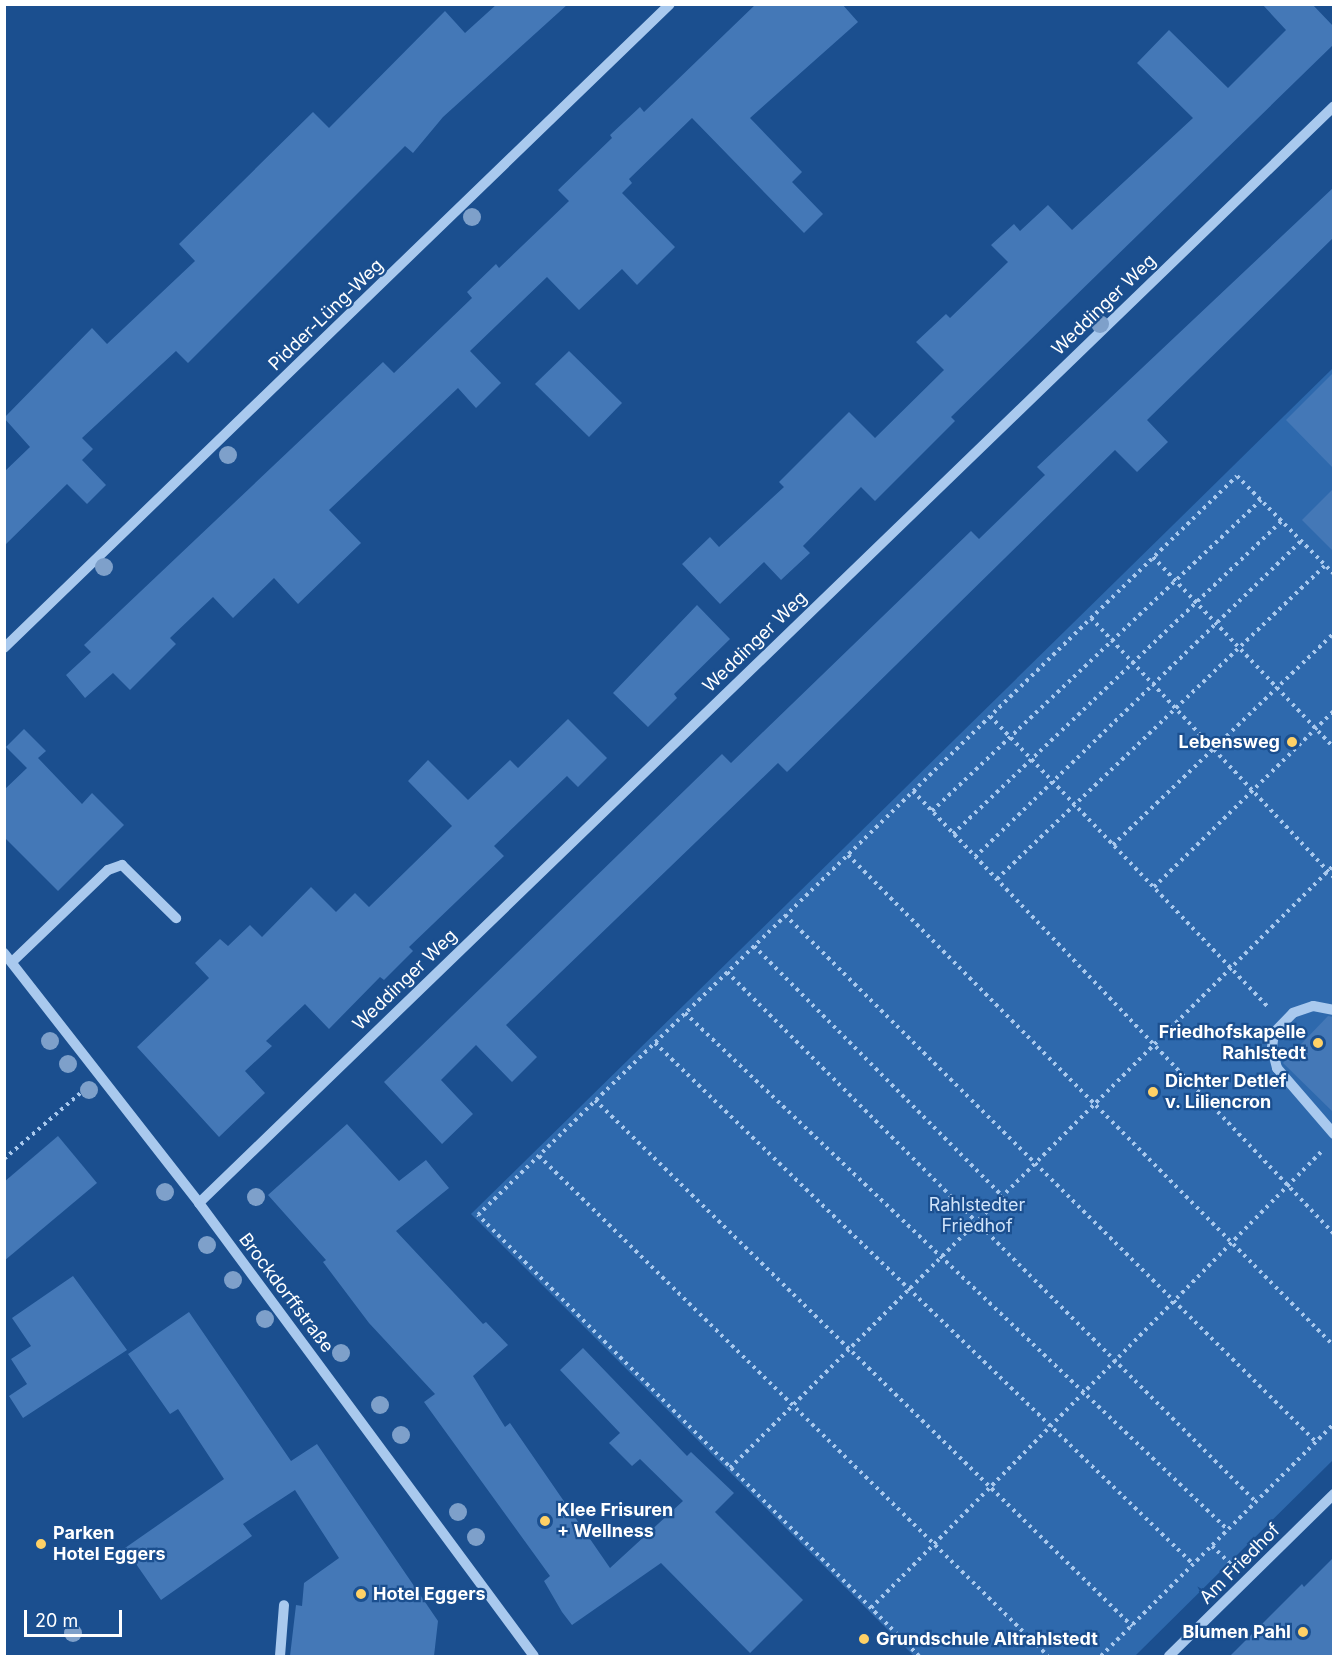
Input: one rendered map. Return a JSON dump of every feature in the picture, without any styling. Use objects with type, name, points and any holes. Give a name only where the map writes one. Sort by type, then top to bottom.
[{"type":"street","name":"Pidder-Lüng-Weg","points":[[4,648],[670,4]]},
{"type":"street","name":"Weddinger Weg","points":[[199,1203],[1334,106]]},
{"type":"street","points":[[8,958],[108,870],[122,865],[176,918]]},
{"type":"street","name":"Brockdorffstraße","points":[[8,958],[199,1203],[534,1656]]},
{"type":"street","points":[[1334,1010],[1313,1006],[1282,1022],[1275,1033],[1272,1048],[1277,1068],[1334,1134]]},
{"type":"street","name":"Am Friedhof","points":[[1169,1656],[1334,1494]]},
{"type":"street","points":[[280,1656],[284,1605]]},
{"type":"path","points":[[919,1656],[478,1215],[1237,476],[1334,574]]},
{"type":"path","points":[[932,811],[1261,500]]},
{"type":"path","points":[[953,834],[1282,521]]},
{"type":"path","points":[[975,857],[1301,541]]},
{"type":"path","points":[[1153,557],[1334,748]]},
{"type":"path","points":[[997,879],[1325,566]]},
{"type":"path","points":[[1091,618],[1177,707],[1213,749],[1334,878]]},
{"type":"path","points":[[1113,845],[1334,633]]},
{"type":"path","points":[[1154,887],[1334,711]]},
{"type":"path","points":[[990,716],[1282,1022]]},
{"type":"path","points":[[913,791],[1334,1234]]},
{"type":"path","points":[[848,855],[1334,1346]]},
{"type":"path","points":[[730,1468],[1334,865]]},
{"type":"path","points":[[785,915],[1316,1442]]},
{"type":"path","points":[[754,946],[1002,1196]]},
{"type":"path","points":[[727,972],[1256,1502]]},
{"type":"path","points":[[685,1013],[1228,1530]]},
{"type":"path","points":[[654,1043],[1193,1564]]},
{"type":"path","points":[[4,1159],[100,1076]]},
{"type":"path","points":[[595,1101],[1132,1626]]},
{"type":"path","points":[[871,1608],[1326,1147]]},
{"type":"path","points":[[539,1156],[1048,1656]]},
{"type":"path","points":[[1101,1656],[1334,1424]]},
{"type":"green space","name":"Rahlstedter Friedhof","points":[[1333,368],[1333,1460],[1135,1656],[914,1656],[471,1214]]},
{"type":"building","points":[[497,4],[568,4],[443,117],[413,153],[405,146],[188,363],[176,351],[82,438],[93,449],[82,460],[106,485],[87,504],[67,484],[4,546],[4,472],[30,447],[4,418],[92,328],[107,344],[195,261],[179,244],[313,112],[329,128],[445,11],[465,33]]},
{"type":"building","points":[[756,4],[842,4],[858,22],[750,118],[802,172],[792,182],[823,214],[804,233],[692,118],[629,179],[632,183],[622,193],[675,247],[637,285],[622,269],[579,310],[547,277],[470,351],[501,383],[476,408],[458,388],[329,510],[361,543],[298,604],[274,578],[233,618],[213,597],[170,638],[176,644],[130,690],[113,673],[85,698],[66,675],[91,652],[84,645],[383,362],[394,373],[472,298],[467,292],[496,264],[499,268],[569,201],[558,190],[612,138],[610,135],[640,107],[644,112]]},
{"type":"building","points":[[1262,4],[1312,4],[1334,27],[1334,44],[951,417],[955,421],[875,501],[861,487],[803,546],[810,553],[781,580],[764,562],[720,604],[682,564],[710,537],[719,547],[784,487],[779,482],[849,412],[875,438],[944,370],[916,342],[946,314],[950,318],[1008,262],[991,245],[1014,224],[1020,231],[1048,205],[1072,230],[1193,118],[1137,63],[1169,30],[1228,88],[1286,30]]},
{"type":"building","points":[[1334,187],[1334,237],[1147,420],[1168,442],[1137,472],[1115,450],[787,772],[778,763],[506,1025],[537,1057],[512,1082],[476,1045],[441,1080],[473,1114],[442,1144],[384,1082],[722,754],[731,763],[971,531],[979,539],[1045,475],[1037,467]]},
{"type":"building","points":[[569,351],[622,403],[589,437],[535,384]]},
{"type":"building","points":[[1334,372],[1334,469],[1286,420]]},
{"type":"building","points":[[1334,488],[1334,552],[1302,520]]},
{"type":"building","points":[[697,605],[730,639],[674,694],[677,698],[648,727],[613,693]]},
{"type":"building","points":[[568,719],[607,758],[578,787],[567,776],[494,846],[504,856],[409,947],[413,951],[384,980],[380,977],[329,1029],[305,1004],[266,1041],[272,1046],[245,1071],[265,1093],[219,1137],[137,1047],[209,978],[195,963],[220,939],[228,946],[250,925],[262,937],[311,887],[336,912],[355,893],[369,907],[452,826],[408,781],[428,760],[468,800],[510,760],[518,768]]},
{"type":"building","points":[[24,729],[46,751],[38,758],[82,804],[92,793],[124,825],[58,891],[4,837],[4,790],[27,768],[6,747]]},
{"type":"building","name":"Friedhofskapelle Rahlstedt","points":[[1328,1016],[1334,1017],[1334,1113],[1283,1063]]},
{"type":"building","points":[[347,1124],[399,1181],[426,1160],[449,1188],[396,1231],[483,1324],[486,1322],[508,1345],[473,1376],[505,1427],[510,1423],[610,1568],[683,1501],[640,1459],[632,1466],[609,1443],[620,1433],[560,1370],[583,1348],[687,1456],[691,1452],[734,1493],[715,1512],[803,1600],[750,1653],[661,1563],[572,1625],[562,1612],[544,1581],[550,1576],[424,1402],[435,1394],[369,1323],[323,1262],[326,1260],[268,1195]]},
{"type":"building","points":[[58,1136],[97,1183],[4,1261],[4,1182]]},
{"type":"building","points":[[73,1276],[127,1350],[23,1418],[9,1396],[27,1384],[11,1359],[31,1346],[12,1318]]},
{"type":"building","points":[[189,1312],[291,1461],[317,1444],[438,1621],[434,1656],[290,1656],[296,1605],[302,1606],[304,1583],[339,1558],[295,1490],[243,1524],[252,1536],[161,1600],[125,1548],[224,1479],[178,1409],[170,1414],[128,1354]]},
{"type":"building","points":[[1334,1557],[1334,1656],[1230,1656],[1302,1584],[1304,1587]]},
{"type":"place","name":"Lebensweg","points":[[1292,742]]},
{"type":"place","name":"Friedhofskapelle Rahlstedt","points":[[1318,1043]]},
{"type":"place","name":"Dichter Detlef v. Liliencron","points":[[1153,1092]]},
{"type":"place","name":"Klee Frisuren + Wellness","points":[[545,1521]]},
{"type":"place","name":"Parken Hotel Eggers","points":[[41,1544]]},
{"type":"place","name":"Hotel Eggers","points":[[361,1594]]},
{"type":"place","name":"Blumen Pahl","points":[[1303,1632]]},
{"type":"place","name":"Grundschule Altrahlstedt","points":[[864,1639]]}]
